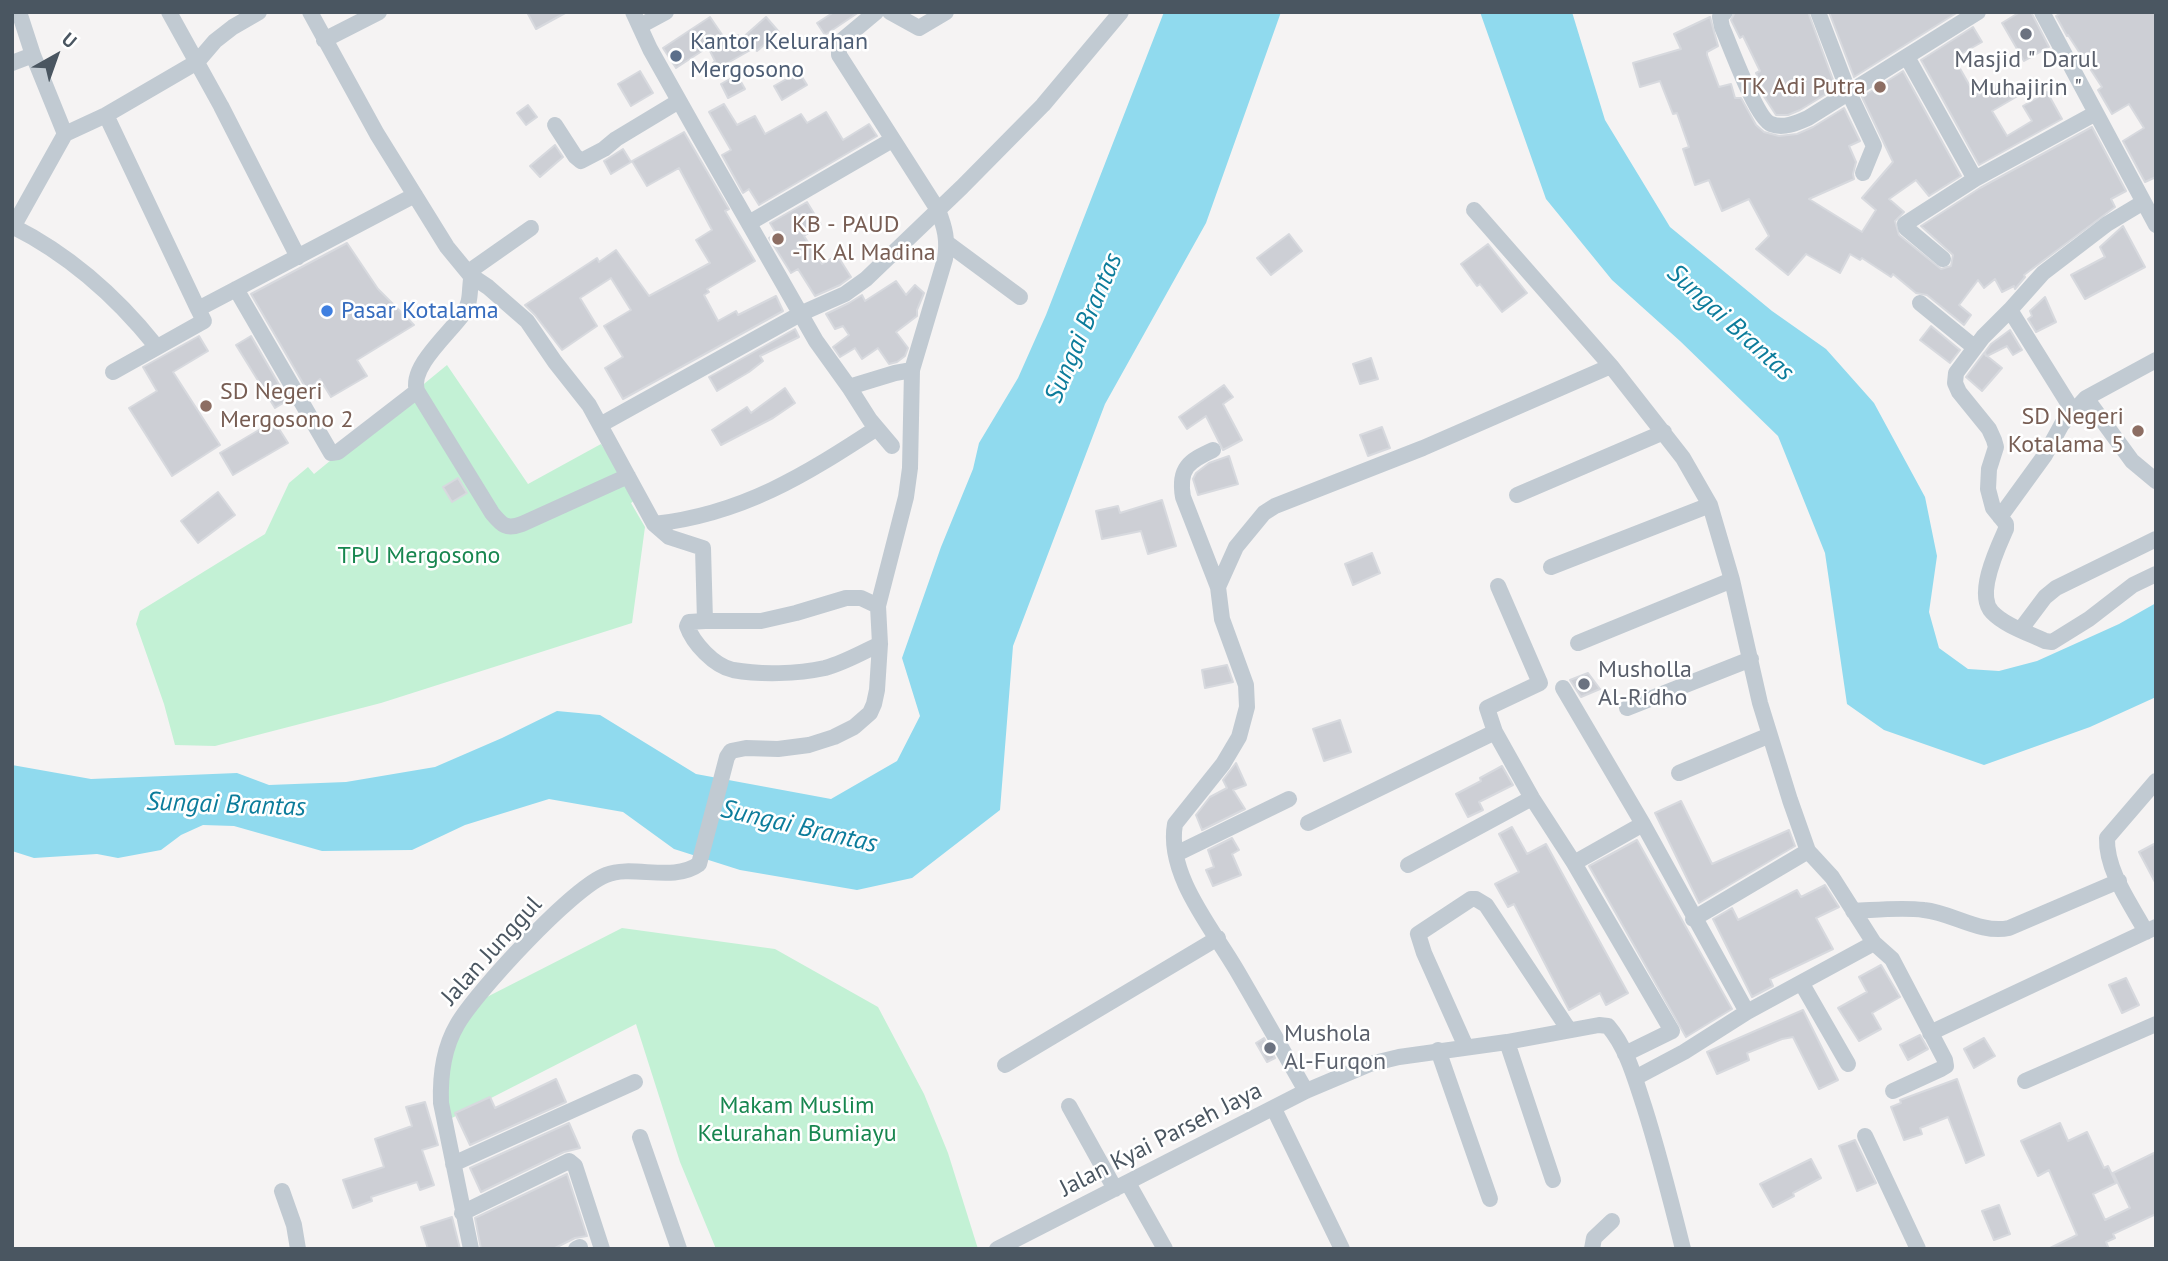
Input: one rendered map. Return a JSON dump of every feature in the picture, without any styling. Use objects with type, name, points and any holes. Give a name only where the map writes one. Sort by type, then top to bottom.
[{"type":"street","points":[[169,12],[298,257]]},
{"type":"street","points":[[156,346],[136,321],[70,260],[12,226],[65,134],[106,116],[197,62],[215,41],[259,12]]},
{"type":"street","points":[[310,12],[377,134],[447,247],[470,275],[527,321],[589,405],[654,524],[669,537],[703,548],[705,621]]},
{"type":"street","points":[[324,40],[379,12]]},
{"type":"street","points":[[666,12],[636,19],[679,101],[816,341],[892,446]]},
{"type":"street","points":[[890,12],[919,28],[946,12]]},
{"type":"street","points":[[600,425],[802,313],[845,294],[866,279],[1043,105],[1121,12]]},
{"type":"street","points":[[1725,12],[1720,17],[1722,27],[1758,110],[1769,124],[1778,126],[1808,118],[1978,12]]},
{"type":"street","points":[[1818,12],[1849,93],[1874,146],[1863,173]]},
{"type":"street","points":[[2042,12],[2156,225]]},
{"type":"street","points":[[25,14],[33,55],[65,134]]},
{"type":"street","points":[[870,14],[839,43],[839,55],[938,211],[947,243],[945,259],[912,370],[911,468],[878,606],[880,644],[827,667],[777,673],[731,669],[702,649],[689,631],[689,622],[761,621],[846,598],[860,598],[878,606]]},
{"type":"street","points":[[12,63],[33,55]]},
{"type":"street","points":[[1907,57],[1975,179]]},
{"type":"street","points":[[555,125],[581,161],[679,101]]},
{"type":"street","points":[[1943,259],[1906,229],[1905,225],[1975,179],[2096,113]]},
{"type":"street","points":[[106,116],[204,321],[113,372]]},
{"type":"street","points":[[749,223],[892,140]]},
{"type":"street","points":[[198,309],[415,195]]},
{"type":"street","points":[[2142,203],[2108,224],[2043,273],[1975,347],[1956,373],[1955,383],[1958,392],[1989,429],[1996,447],[1989,469],[1988,489],[1993,508],[2006,524],[2006,529],[1989,573],[1986,602],[1994,614],[2045,641],[2055,641],[2133,585],[2156,574]]},
{"type":"street","points":[[1474,210],[1611,366],[1664,432],[1683,458],[1710,505],[1732,579],[1760,703],[1808,851],[1832,877],[1874,943],[1892,959],[1945,1060],[1946,1066],[1893,1091]]},
{"type":"street","points":[[531,228],[474,268],[470,275],[470,301],[464,314],[416,376],[414,383],[417,391],[492,513],[505,527],[522,524],[628,476]]},
{"type":"street","points":[[947,243],[1020,296]]},
{"type":"street","points":[[236,289],[331,453],[338,452],[417,391]]},
{"type":"street","points":[[1920,303],[1975,347]]},
{"type":"street","points":[[2010,310],[2073,411]]},
{"type":"street","points":[[2000,517],[2045,456],[2062,424],[2073,411],[2086,398],[2156,360]]},
{"type":"street","points":[[1218,587],[1236,547],[1264,513],[1275,506],[1423,448],[1611,366]]},
{"type":"street","points":[[849,387],[912,370]]},
{"type":"street","points":[[2086,398],[2132,460],[2156,481]]},
{"type":"street","points":[[654,524],[714,512],[774,491],[835,457],[877,428]]},
{"type":"street","points":[[1517,495],[1664,432]]},
{"type":"street","points":[[1213,450],[1191,461],[1182,474],[1180,484],[1218,587],[1223,619],[1247,685],[1247,707],[1239,737],[1223,764],[1175,824],[1173,835],[1176,854],[1196,906],[1306,1091]]},
{"type":"street","points":[[1551,567],[1710,505]]},
{"type":"street","points":[[2021,629],[2045,597],[2056,588],[2156,539]]},
{"type":"street","points":[[1578,643],[1732,579]]},
{"type":"street","points":[[1498,586],[1540,683],[1487,708],[1495,732],[1684,1052]]},
{"type":"street","name":"Jalan Junggul","points":[[471,1249],[441,1103],[442,1067],[457,1025],[477,998],[555,912],[575,895],[607,874],[682,871],[699,864],[727,757],[731,751],[809,745],[855,727],[870,713],[874,705],[880,644]]},
{"type":"street","points":[[1627,708],[1751,659]]},
{"type":"street","points":[[1563,688],[1643,824],[1693,919],[1747,1012]]},
{"type":"street","points":[[1308,823],[1495,732]]},
{"type":"street","points":[[1679,773],[1770,735]]},
{"type":"street","points":[[1930,1032],[2151,930],[2119,881],[2107,850],[2107,838],[2156,781]]},
{"type":"street","points":[[1408,864],[1532,798]]},
{"type":"street","points":[[1176,854],[1289,799]]},
{"type":"street","points":[[1574,863],[1643,824]]},
{"type":"street","points":[[1693,919],[1808,851]]},
{"type":"street","points":[[1853,911],[1923,909],[1950,915],[1984,928],[2000,930],[2119,881]]},
{"type":"street","points":[[1466,1047],[1418,934],[1471,899],[1486,905],[1569,1030]]},
{"type":"street","points":[[1005,1065],[1218,939]]},
{"type":"street","points":[[1635,1078],[1684,1052],[1747,1012],[1874,943]]},
{"type":"street","points":[[1802,984],[1848,1064]]},
{"type":"street","points":[[2025,1081],[2156,1024]]},
{"type":"street","name":"Jalan Kyai Parseh Jaya","points":[[997,1249],[1306,1091],[1370,1064],[1438,1050],[1507,1042],[1599,1025],[1608,1026],[1625,1054],[1635,1078],[1663,1169],[1683,1249]]},
{"type":"street","points":[[1625,1054],[1672,1031]]},
{"type":"street","points":[[1507,1042],[1553,1180]]},
{"type":"street","points":[[1438,1050],[1490,1199]]},
{"type":"street","points":[[453,1164],[635,1082]]},
{"type":"street","points":[[1069,1106],[1165,1249]]},
{"type":"street","points":[[1274,1109],[1342,1249]]},
{"type":"street","points":[[1865,1136],[1918,1249]]},
{"type":"street","points":[[640,1137],[678,1249]]},
{"type":"street","points":[[462,1213],[569,1161],[575,1166],[602,1249]]},
{"type":"street","points":[[282,1191],[294,1225],[298,1249]]},
{"type":"street","points":[[1592,1249],[1594,1238],[1612,1221]]},
{"type":"green space","name":"TPU Mergosono","points":[[447,365],[528,484],[601,444],[637,499],[631,503],[645,527],[632,623],[381,703],[215,746],[175,745],[164,704],[136,624],[140,611],[265,534],[289,483],[308,467],[314,474]]},
{"type":"green space","name":"Makam Muslim Kelurahan Bumiayu","points":[[622,928],[775,949],[878,1007],[924,1094],[948,1153],[978,1249],[716,1249],[680,1162],[636,1024],[448,1120],[445,1085],[455,1040],[483,999]]},
{"type":"water","name":"Sungai Brantas","points":[[1164,12],[1281,12],[1206,223],[1105,404],[1013,646],[1000,810],[912,878],[857,890],[740,870],[674,849],[623,812],[549,799],[465,825],[412,850],[322,851],[234,826],[203,825],[181,835],[161,850],[118,858],[97,854],[34,858],[12,851],[12,765],[91,779],[237,773],[269,785],[346,782],[435,767],[557,711],[600,715],[696,774],[831,799],[897,761],[920,716],[902,658],[941,547],[973,469],[979,443],[1018,378],[1046,315]]},
{"type":"water","name":"Sungai Brantas","points":[[1480,12],[1572,12],[1605,120],[1670,227],[1772,311],[1826,349],[1874,403],[1925,497],[1937,556],[1929,612],[1939,648],[1968,669],[1999,671],[2037,661],[2119,624],[2156,603],[2156,697],[2090,727],[1984,765],[1884,730],[1847,704],[1825,553],[1778,436],[1680,341],[1612,280],[1546,199]]},
{"type":"building","points":[[527,12],[567,12],[536,29]]},
{"type":"building","points":[[834,12],[859,12],[825,35],[817,23]]},
{"type":"building","points":[[1735,12],[1808,12],[1836,88],[1800,110],[1788,115],[1776,115],[1763,95],[1766,94],[1756,73],[1760,71],[1743,36],[1740,38],[1731,20]]},
{"type":"building","points":[[1829,12],[1958,12],[1854,77]]},
{"type":"building","name":"Masjid \" Darul Muhajirin \"","points":[[2020,12],[2031,12],[2049,47],[2024,61],[2002,23]]},
{"type":"building","points":[[2062,12],[2156,12],[2156,177],[2145,182],[2123,141],[2144,128],[2129,104],[2112,114],[2098,90],[2102,87],[2056,16]]},
{"type":"building","points":[[710,17],[727,42],[738,35],[740,40],[766,17],[779,32],[757,51],[754,48],[717,69],[708,47],[676,68],[663,48]]},
{"type":"building","points":[[1710,17],[1718,46],[1707,52],[1707,55],[1719,87],[1731,84],[1735,98],[1741,98],[1756,125],[1764,132],[1779,136],[1797,134],[1844,108],[1860,141],[1849,146],[1856,162],[1854,179],[1809,199],[1862,232],[1876,210],[1862,198],[1893,162],[1862,97],[1903,71],[1961,176],[1929,196],[1916,180],[1889,199],[1904,212],[1895,221],[1899,235],[1941,269],[1951,266],[1953,255],[1921,226],[1980,188],[2092,127],[2126,191],[2111,199],[2115,207],[2024,275],[2015,289],[2014,286],[2002,292],[1995,279],[1984,288],[1978,280],[1959,305],[1971,315],[1964,325],[1927,295],[1916,293],[1893,274],[1891,277],[1862,258],[1860,260],[1850,254],[1840,273],[1806,254],[1788,275],[1756,249],[1769,236],[1749,199],[1722,211],[1709,180],[1695,185],[1683,149],[1689,147],[1677,113],[1673,114],[1660,81],[1640,87],[1633,63],[1681,49],[1674,34]]},
{"type":"building","points":[[1973,27],[1982,42],[1954,58],[1975,95],[2005,80],[2016,97],[1992,111],[2007,136],[2032,121],[2023,106],[2047,92],[2062,119],[1979,165],[1921,60]]},
{"type":"building","points":[[640,71],[653,93],[631,106],[618,84]]},
{"type":"building","points":[[799,72],[807,85],[782,100],[774,86]]},
{"type":"building","points":[[737,75],[745,89],[728,98],[721,84]]},
{"type":"building","points":[[724,104],[737,125],[755,116],[765,134],[801,114],[807,123],[826,112],[843,140],[869,124],[877,136],[759,205],[749,189],[743,193],[722,155],[731,150],[709,112]]},
{"type":"building","points":[[528,105],[537,117],[526,125],[517,113]]},
{"type":"building","points":[[684,132],[729,209],[725,211],[755,261],[707,289],[709,292],[704,295],[718,321],[736,311],[738,315],[776,296],[783,311],[623,399],[605,368],[623,357],[604,326],[631,310],[611,278],[580,298],[597,326],[562,350],[525,305],[597,258],[599,262],[616,250],[649,296],[710,263],[696,240],[712,230],[679,168],[647,186],[632,161]]},
{"type":"building","points":[[555,145],[563,157],[540,177],[530,166]]},
{"type":"building","points":[[623,149],[631,162],[611,174],[604,161]]},
{"type":"building","points":[[807,202],[821,225],[804,236],[822,264],[837,255],[851,277],[815,296],[798,269],[791,273],[769,238],[776,233],[770,223]]},
{"type":"building","points":[[2123,226],[2145,267],[2085,299],[2071,275],[2105,257],[2100,247]]},
{"type":"building","points":[[1289,234],[1302,251],[1271,275],[1257,258]]},
{"type":"building","name":"Pasar Kotalama","points":[[347,243],[378,289],[414,325],[357,360],[367,376],[331,397],[320,379],[307,390],[251,294]]},
{"type":"building","points":[[1488,244],[1527,293],[1502,312],[1480,284],[1477,286],[1461,264]]},
{"type":"building","points":[[896,281],[906,295],[915,285],[924,293],[917,316],[896,332],[908,348],[905,356],[889,364],[878,348],[862,359],[855,348],[840,357],[833,347],[849,335],[843,326],[835,329],[826,314],[862,295],[865,301]]},
{"type":"building","points":[[2045,297],[2056,322],[2036,332],[2028,319],[2032,316],[2030,311]]},
{"type":"building","points":[[1931,326],[1960,350],[1950,363],[1920,340]]},
{"type":"building","points":[[795,329],[799,337],[760,356],[763,361],[717,391],[709,377]]},
{"type":"building","points":[[2010,330],[2022,350],[2013,355],[2007,346],[1987,356],[2002,368],[1982,391],[1966,377],[1984,353],[1986,356],[1985,352],[1991,344]]},
{"type":"building","points":[[199,336],[208,351],[173,372],[220,445],[172,476],[129,408],[157,391],[143,367]]},
{"type":"building","points":[[251,336],[288,400],[275,408],[236,345]]},
{"type":"building","points":[[1371,358],[1378,379],[1360,384],[1353,364]]},
{"type":"building","points":[[1224,385],[1233,397],[1223,404],[1242,440],[1223,450],[1206,416],[1187,429],[1179,417]]},
{"type":"building","points":[[785,388],[795,403],[773,418],[721,445],[712,430],[747,407],[751,413]]},
{"type":"building","points":[[274,421],[288,443],[233,475],[220,453]]},
{"type":"building","points":[[1382,427],[1390,448],[1368,456],[1360,435]]},
{"type":"building","points":[[1229,456],[1238,484],[1198,495],[1193,479],[1196,473],[1209,463]]},
{"type":"building","points":[[458,478],[467,493],[452,502],[443,487]]},
{"type":"building","points":[[218,492],[235,515],[198,543],[181,521]]},
{"type":"building","points":[[1162,500],[1176,546],[1148,554],[1141,531],[1102,539],[1096,511],[1118,506],[1120,513]]},
{"type":"building","points":[[1372,553],[1380,573],[1353,585],[1345,564]]},
{"type":"building","points":[[1227,665],[1233,682],[1205,688],[1202,670]]},
{"type":"building","name":"Musholla Al-Ridho","points":[[1588,673],[1600,689],[1581,697],[1570,680]]},
{"type":"building","points":[[1340,720],[1351,752],[1324,761],[1313,729]]},
{"type":"building","points":[[1236,763],[1246,785],[1233,790],[1245,809],[1202,830],[1196,815],[1210,797],[1227,788],[1223,780]]},
{"type":"building","points":[[1502,766],[1513,785],[1479,802],[1483,810],[1468,817],[1456,794]]},
{"type":"building","points":[[1681,801],[1712,864],[1789,830],[1795,846],[1699,903],[1655,813]]},
{"type":"building","points":[[1512,827],[1527,854],[1546,844],[1628,993],[1606,1005],[1600,993],[1569,1010],[1514,904],[1508,907],[1495,884],[1519,872],[1499,834]]},
{"type":"building","points":[[1232,838],[1239,850],[1232,854],[1241,875],[1213,886],[1206,870],[1214,867],[1208,850]]},
{"type":"building","points":[[1637,840],[1732,1009],[1686,1037],[1589,866]]},
{"type":"building","points":[[2156,843],[2156,884],[2139,852]]},
{"type":"building","points":[[1825,885],[1839,907],[1816,918],[1833,949],[1770,979],[1773,986],[1752,997],[1713,919],[1732,908],[1738,920],[1797,890],[1801,897]]},
{"type":"building","points":[[1881,965],[1900,997],[1872,1013],[1881,1029],[1859,1041],[1838,1008],[1867,992],[1859,977]]},
{"type":"building","points":[[2126,978],[2139,1005],[2122,1013],[2109,985]]},
{"type":"building","points":[[1803,1010],[1838,1080],[1819,1089],[1793,1037],[1747,1053],[1749,1060],[1717,1074],[1707,1052]]},
{"type":"building","points":[[1920,1035],[1928,1049],[1908,1060],[1900,1045]]},
{"type":"building","points":[[1264,1038],[1275,1058],[1267,1062],[1256,1043]]},
{"type":"building","points":[[1984,1038],[1995,1056],[1974,1068],[1964,1049]]},
{"type":"building","points":[[556,1079],[566,1102],[470,1145],[455,1113],[490,1097],[495,1108]]},
{"type":"building","points":[[1957,1079],[1984,1155],[1966,1163],[1948,1117],[1920,1128],[1922,1134],[1904,1140],[1891,1107],[1901,1103],[1900,1100]]},
{"type":"building","points":[[425,1102],[438,1145],[422,1150],[434,1185],[420,1190],[417,1182],[371,1197],[372,1201],[353,1208],[343,1180],[384,1167],[375,1139],[412,1126],[406,1107]]},
{"type":"building","points":[[569,1123],[580,1148],[564,1152],[481,1192],[470,1168]]},
{"type":"building","points":[[2060,1123],[2068,1141],[2087,1132],[2104,1168],[2108,1166],[2116,1183],[2093,1194],[2105,1220],[2130,1208],[2113,1173],[2156,1152],[2156,1214],[2113,1234],[2115,1238],[2106,1242],[2109,1249],[2048,1249],[2077,1235],[2049,1170],[2038,1176],[2021,1141]]},
{"type":"building","points":[[1855,1140],[1876,1183],[1857,1191],[1839,1146]]},
{"type":"building","points":[[1811,1159],[1821,1178],[1773,1207],[1760,1184]]},
{"type":"building","points":[[567,1174],[587,1236],[575,1238],[553,1249],[481,1249],[475,1218]]},
{"type":"building","points":[[1999,1205],[2010,1234],[1994,1240],[1982,1211]]},
{"type":"building","points":[[452,1217],[460,1249],[428,1249],[421,1227]]},
{"type":"place","name":"Masjid \" Darul Muhajirin \"","points":[[2026,34]]},
{"type":"place","name":"Kantor Kelurahan Mergosono","points":[[676,56]]},
{"type":"place","name":"TK Adi Putra","points":[[1880,87]]},
{"type":"place","name":"KB - PAUD -TK Al Madina","points":[[778,239]]},
{"type":"place","name":"Pasar Kotalama","points":[[327,311]]},
{"type":"place","name":"SD Negeri Mergosono 2","points":[[206,406]]},
{"type":"place","name":"SD Negeri Kotalama 5","points":[[2138,431]]},
{"type":"place","name":"Musholla Al-Ridho","points":[[1584,684]]},
{"type":"place","name":"Mushola Al-Furqon","points":[[1270,1048]]}]
